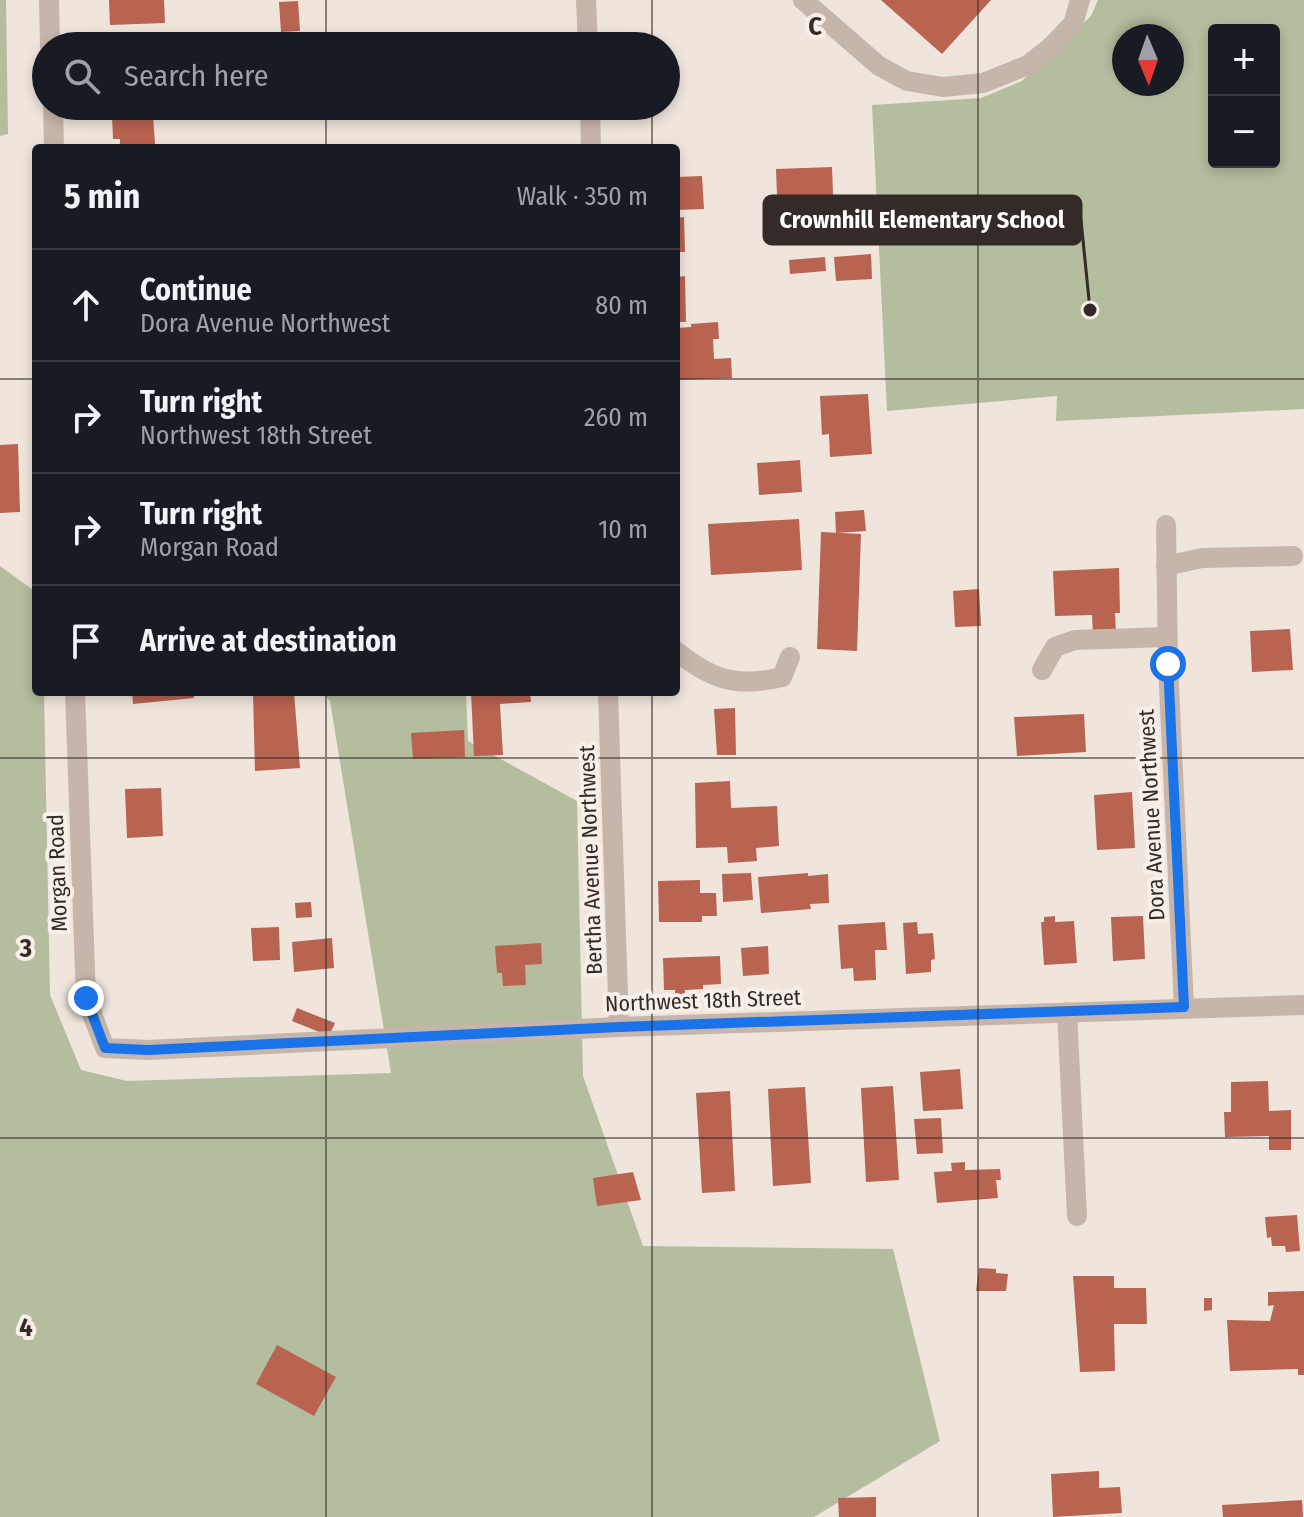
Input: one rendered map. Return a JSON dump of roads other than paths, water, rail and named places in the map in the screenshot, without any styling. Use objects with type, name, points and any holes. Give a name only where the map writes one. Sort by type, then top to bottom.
[{"type":"street","points":[[49,0],[50,32]]},
{"type":"street","points":[[586,0],[587,32]]},
{"type":"street","points":[[803,0],[879,66],[907,81],[943,87],[983,83],[1028,65],[1073,24],[1080,0]]},
{"type":"street","points":[[53,120],[54,144]]},
{"type":"street","points":[[590,120],[591,144]]},
{"type":"street","name":"Dora Avenue Northwest","points":[[1166,525],[1167,637],[1184,1007]]},
{"type":"street","points":[[1166,566],[1202,558],[1293,556]]},
{"type":"street","points":[[1042,670],[1055,647],[1075,640],[1167,637]]},
{"type":"street","points":[[680,654],[723,680],[755,683],[782,677],[790,657]]},
{"type":"street","name":"Morgan Road","points":[[75,696],[86,998],[105,1048]]},
{"type":"street","name":"Bertha Avenue Northwest","points":[[608,696],[619,1027]]},
{"type":"street","name":"Northwest 18th Street","points":[[105,1048],[163,1049],[619,1027],[1304,1005]]},
{"type":"street","points":[[1067,1012],[1077,1216]]},
{"type":"place","name":"Crownhill Elementary School","points":[[1090,310]]}]
